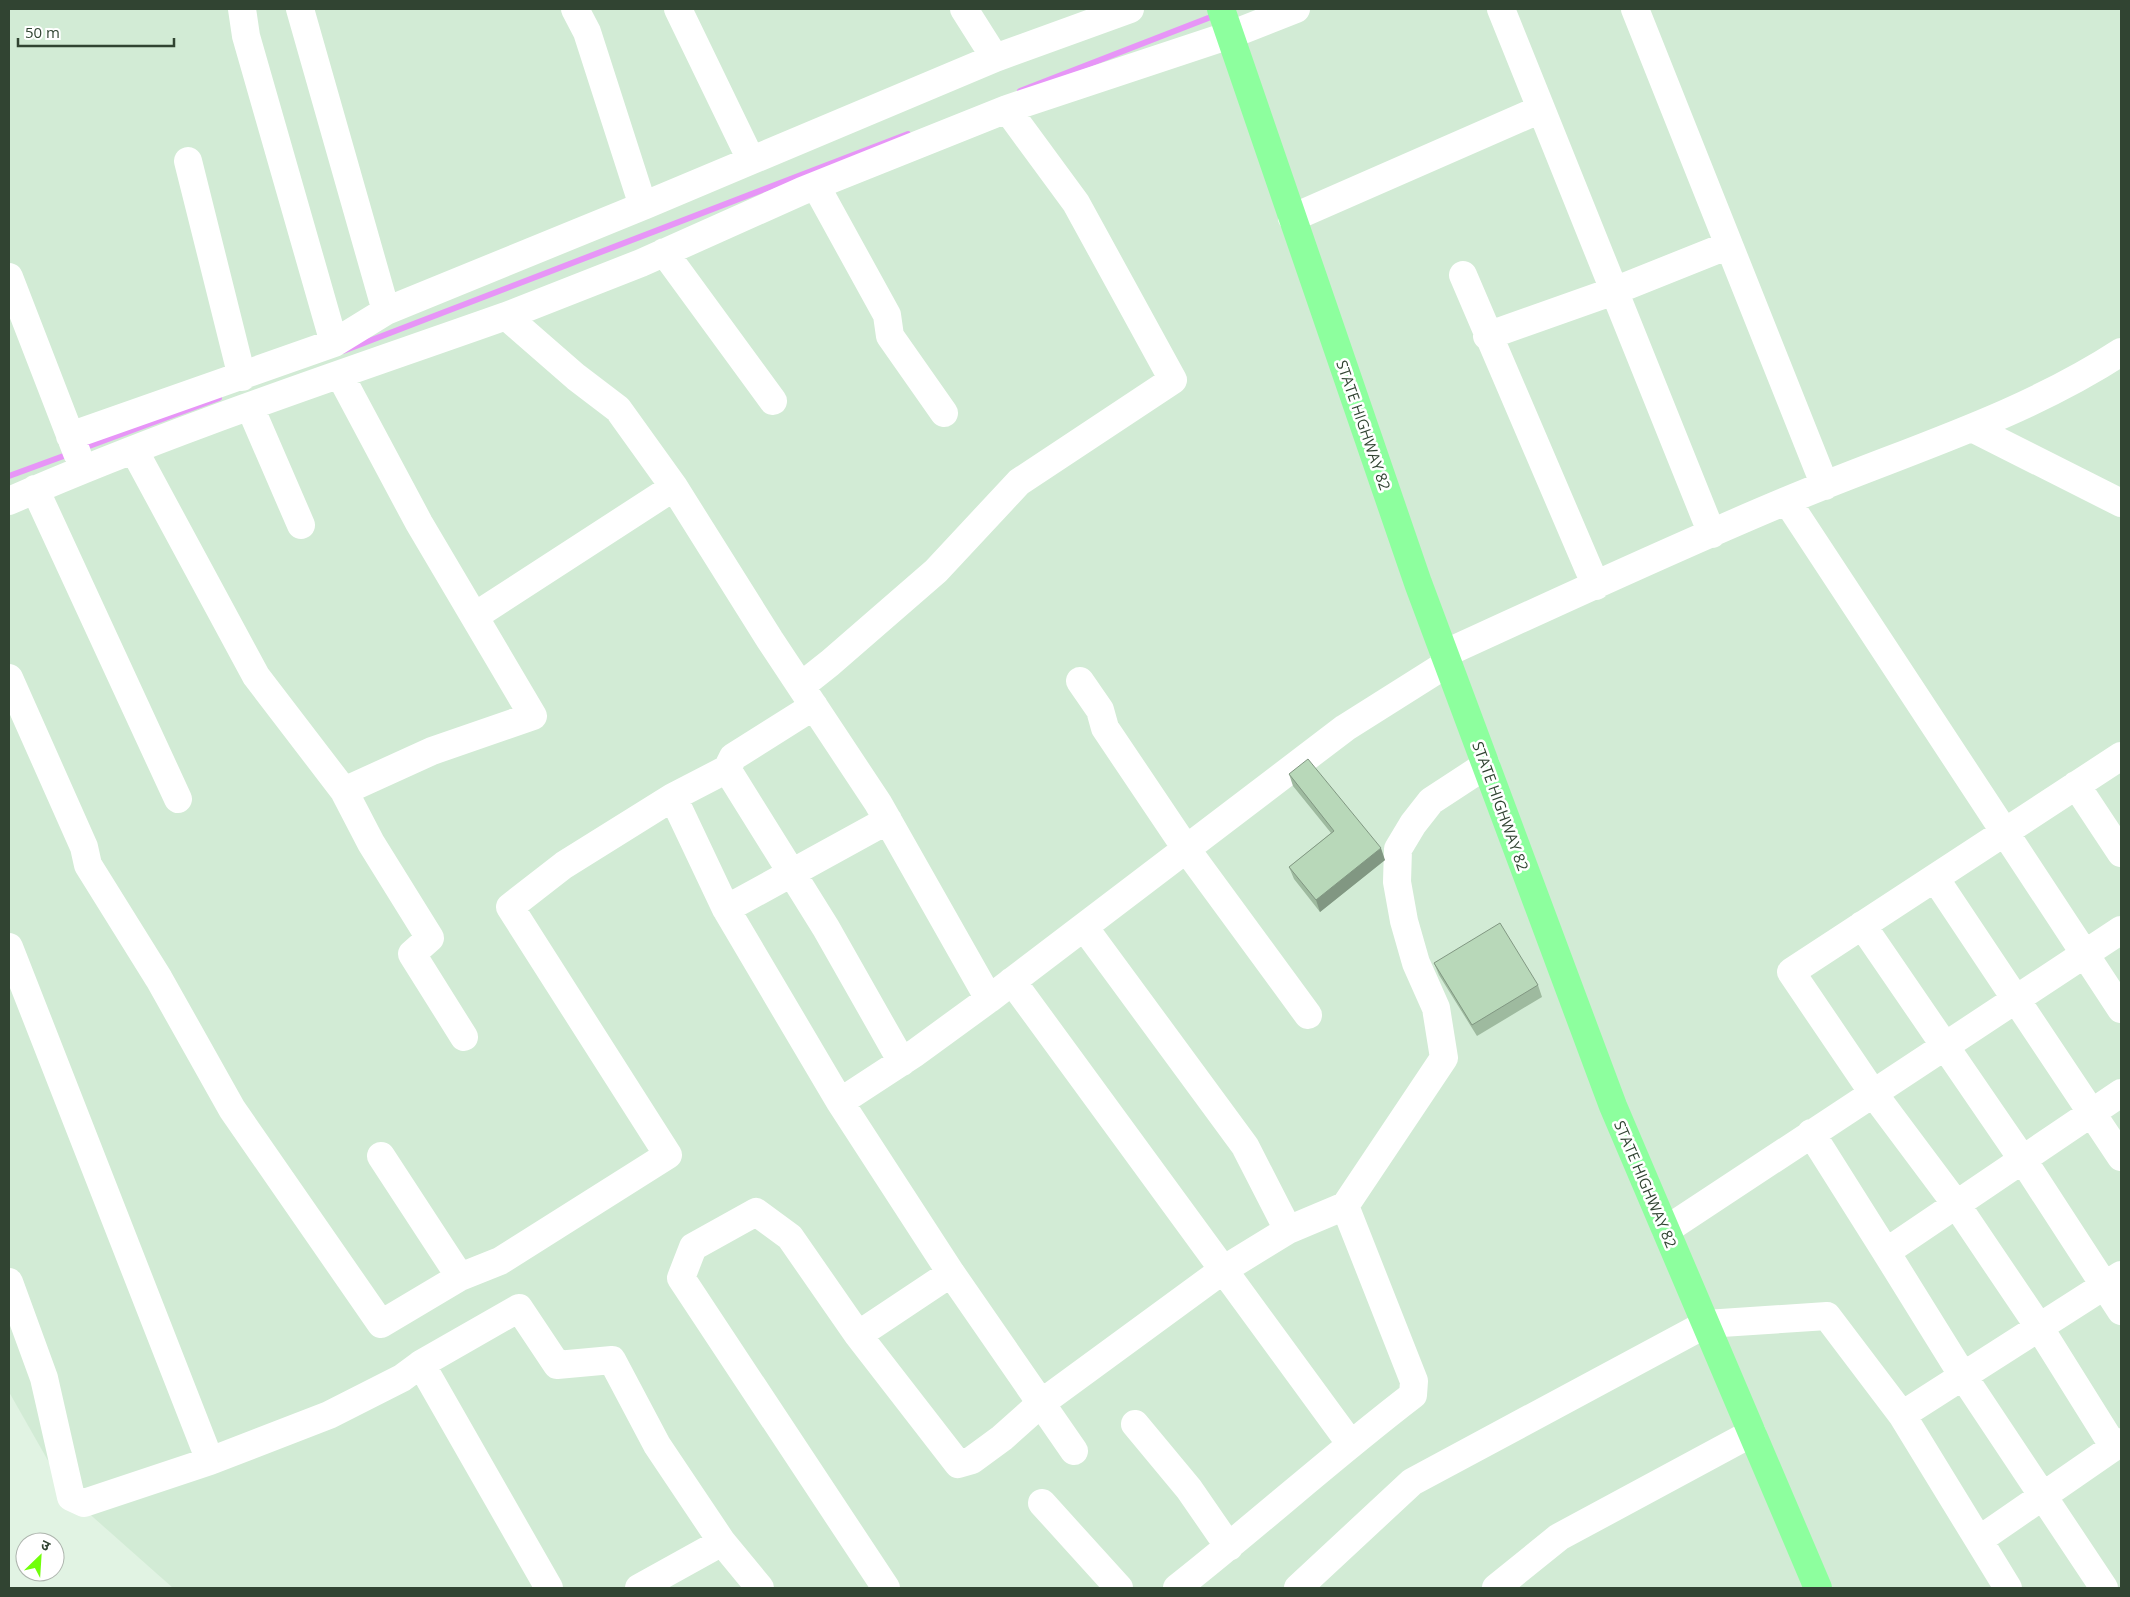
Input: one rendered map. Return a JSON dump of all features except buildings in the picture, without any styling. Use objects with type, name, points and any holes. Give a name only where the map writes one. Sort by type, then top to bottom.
[{"type":"main road","name":"STATE HIGHWAY 82","points":[[1225,22],[1418,583],[1613,1106],[1818,1588]]},
{"type":"street","points":[[242,9],[246,36],[334,344]]},
{"type":"street","points":[[300,9],[386,311]]},
{"type":"street","points":[[575,9],[587,32],[642,206]]},
{"type":"street","points":[[678,9],[751,160]]},
{"type":"street","points":[[964,9],[995,58]]},
{"type":"street","points":[[9,501],[35,490],[76,452],[242,377],[334,344],[386,311],[995,58],[1130,9]]},
{"type":"street","points":[[76,452],[134,450],[506,316],[664,252],[816,186],[1225,22],[1296,9]]},
{"type":"street","points":[[1501,9],[1712,534]]},
{"type":"street","points":[[1635,9],[1825,486]]},
{"type":"street","points":[[9,678],[84,847],[88,865],[160,979],[232,1109],[380,1324],[460,1277],[500,1261],[668,1155],[510,908],[564,865],[673,797],[727,769],[733,757],[808,696],[830,663],[936,571],[1019,482],[1173,380],[1076,203],[1007,108]]},
{"type":"street","points":[[1292,218],[1541,109]]},
{"type":"street","points":[[188,161],[242,377]]},
{"type":"street","points":[[816,186],[887,315],[890,336],[944,413]]},
{"type":"street","points":[[1488,336],[1614,291],[1729,245]]},
{"type":"street","points":[[664,252],[773,401]]},
{"type":"street","points":[[1463,275],[1596,586]]},
{"type":"street","points":[[9,277],[76,452]]},
{"type":"street","points":[[506,316],[576,377],[618,409],[674,487],[888,820],[989,999]]},
{"type":"street","points":[[840,1102],[902,1062],[989,999],[1345,728],[1446,658],[1596,586],[1787,501],[1972,428],[2085,376],[2121,352]]},
{"type":"street","points":[[340,375],[419,523],[533,716],[432,751],[344,791]]},
{"type":"street","points":[[250,407],[301,525]]},
{"type":"street","points":[[1972,428],[2121,503]]},
{"type":"street","points":[[134,450],[256,676],[344,791],[371,842],[430,938],[412,954],[464,1037]]},
{"type":"street","points":[[475,616],[674,487]]},
{"type":"street","points":[[35,490],[178,799]]},
{"type":"street","points":[[1787,501],[2084,956],[2121,1009]]},
{"type":"street","points":[[1080,681],[1100,710],[1105,728],[1187,850],[1308,1015]]},
{"type":"street","points":[[1979,1540],[2118,1444],[1956,1204],[1874,1093],[1791,972],[2121,756]]},
{"type":"street","points":[[886,1588],[681,1278],[693,1247],[756,1212],[790,1237],[858,1335],[958,1464],[972,1460],[995,1444],[1040,1404],[1223,1270],[1288,1230],[1344,1206],[1444,1058],[1436,1008],[1416,963],[1404,921],[1397,882],[1398,849],[1413,824],[1431,801],[1486,765]]},
{"type":"street","points":[[727,769],[826,928],[902,1062]]},
{"type":"street","points":[[2076,785],[2121,852]]},
{"type":"street","points":[[673,797],[726,909],[840,1102],[951,1273],[1074,1451]]},
{"type":"street","points":[[726,909],[888,820]]},
{"type":"street","points":[[1935,878],[2121,1157]]},
{"type":"street","points":[[1862,925],[2023,1160],[2113,1280],[2121,1311]]},
{"type":"street","points":[[1084,926],[1245,1146],[1288,1230]]},
{"type":"street","points":[[1666,1230],[2121,930]]},
{"type":"street","points":[[9,947],[210,1461]]},
{"type":"street","points":[[1012,981],[1350,1443]]},
{"type":"street","points":[[1886,1252],[2121,1093]]},
{"type":"street","points":[[1811,1134],[1963,1376],[2104,1588]]},
{"type":"street","points":[[380,1156],[460,1277]]},
{"type":"street","points":[[1177,1588],[1350,1443],[1413,1395],[1414,1381],[1344,1206]]},
{"type":"street","points":[[858,1335],[951,1273]]},
{"type":"street","points":[[1902,1415],[2113,1280]]},
{"type":"street","points":[[9,1282],[44,1378],[71,1497],[84,1503],[210,1461],[329,1415],[402,1378],[421,1364],[519,1308],[557,1365],[612,1360],[657,1445],[722,1542],[760,1588]]},
{"type":"street","points":[[1298,1588],[1412,1482],[1706,1324],[1826,1316],[1902,1415],[2008,1588]]},
{"type":"street","points":[[421,1364],[549,1588]]},
{"type":"street","points":[[1135,1424],[1189,1489],[1228,1547]]},
{"type":"street","points":[[1496,1588],[1559,1537],[1752,1433]]},
{"type":"street","points":[[1042,1502],[1119,1588]]},
{"type":"street","points":[[639,1588],[722,1542]]},
{"type":"shaded area","points":[[9,9],[2121,9],[2121,1588],[173,1588],[67,1494],[9,1392]]},
{"type":"waterway","points":[[1020,91],[1216,15]]},
{"type":"waterway","points":[[343,351],[908,134]]},
{"type":"waterway","points":[[81,449],[219,398]]},
{"type":"waterway","points":[[9,476],[69,454]]}]
